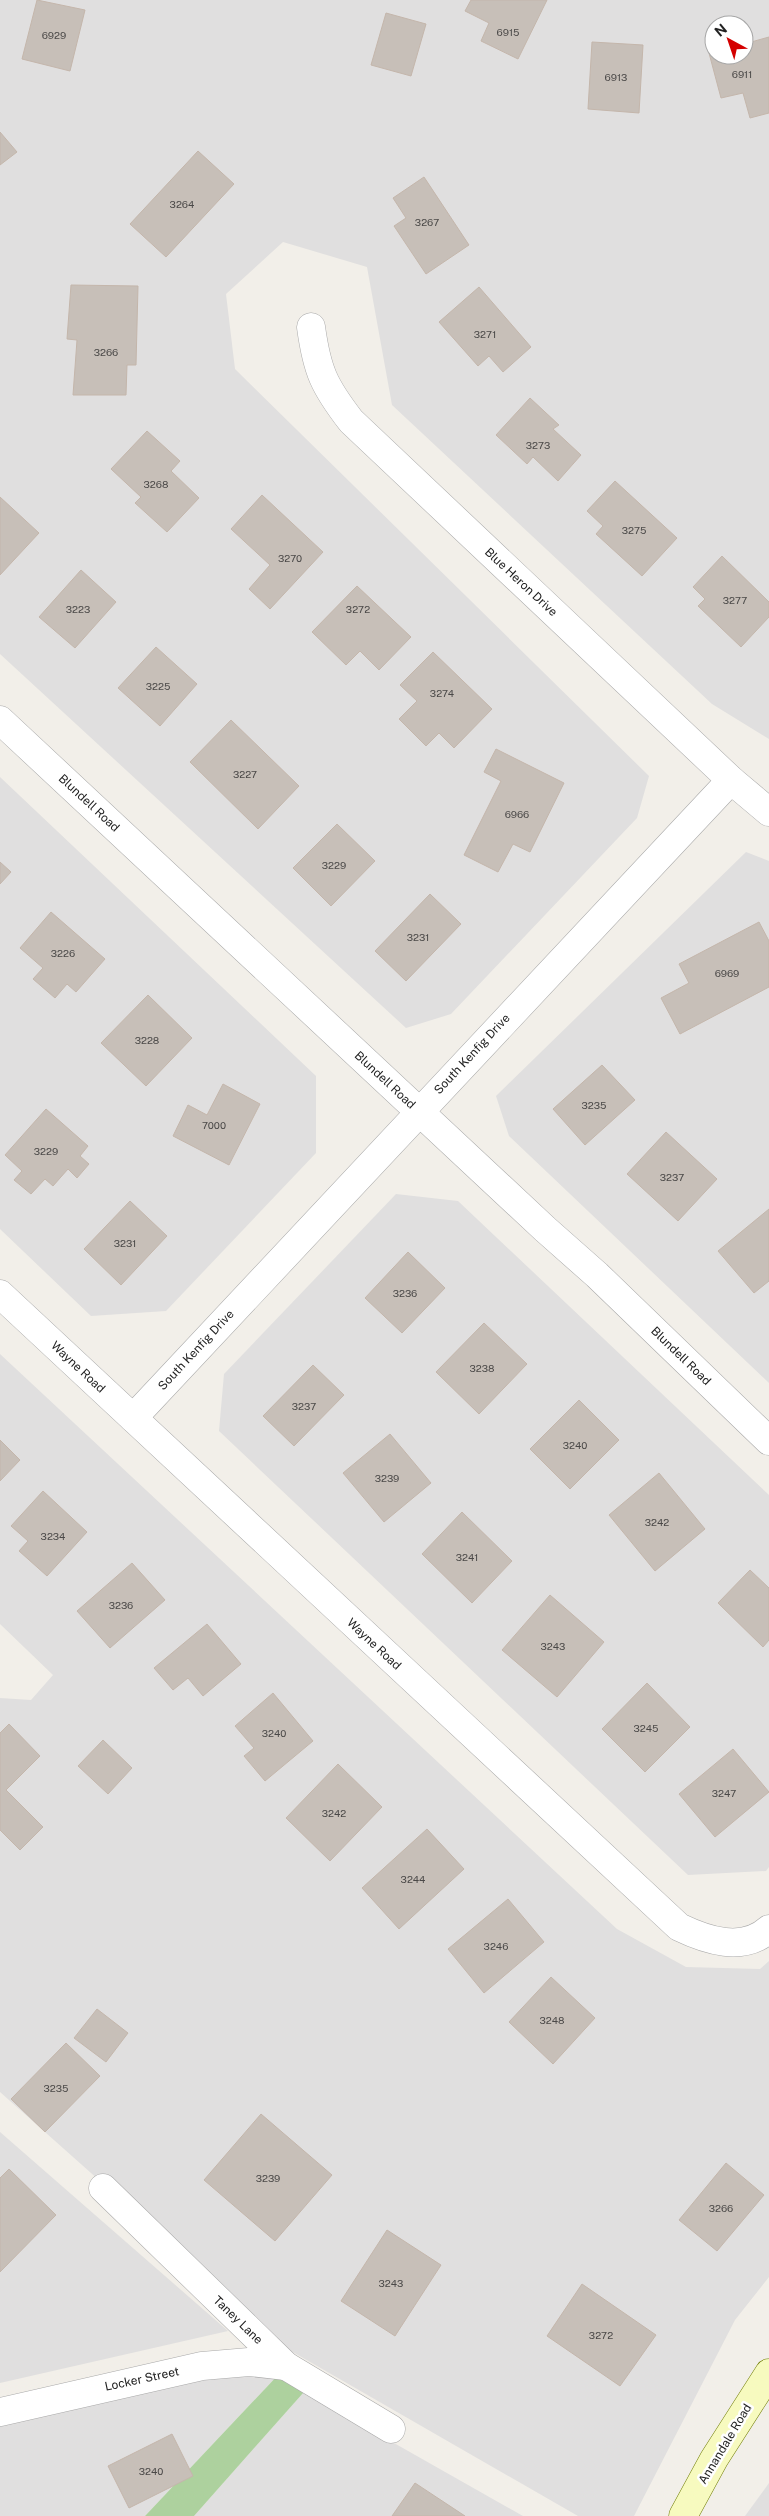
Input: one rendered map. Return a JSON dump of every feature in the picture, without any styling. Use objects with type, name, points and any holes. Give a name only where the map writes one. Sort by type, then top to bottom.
[{"type":"main road","name":"Annandale Road","points":[[683,2516],[714,2459],[769,2373]]},
{"type":"street","name":"Blue Heron Drive","points":[[311,327],[315,359],[329,393],[351,421],[731,780],[769,812]]},
{"type":"street","name":"Blundell Road","points":[[0,720],[596,1275],[769,1441]]},
{"type":"street","name":"South Kenfig Drive","points":[[133,1418],[418,1111],[731,780]]},
{"type":"street","name":"Wayne Road","points":[[0,1294],[679,1927],[703,1938],[728,1943],[746,1940],[769,1929]]},
{"type":"street","name":"Taney Lane","points":[[103,2188],[286,2366],[391,2429]]},
{"type":"street","name":"Locker Street","points":[[0,2412],[202,2366],[249,2362],[286,2366]]},
{"type":"shaded area","points":[[0,0],[769,0],[769,739],[712,704],[392,405],[367,267],[283,242],[226,294],[235,369],[649,776],[637,818],[451,1014],[406,1028],[0,654]]},
{"type":"shaded area","points":[[0,777],[316,1076],[316,1153],[166,1311],[91,1316],[0,1229]]},
{"type":"shaded area","points":[[746,852],[769,861],[769,1383],[509,1136],[496,1096]]},
{"type":"shaded area","points":[[396,1194],[458,1201],[769,1495],[769,1867],[766,1871],[688,1875],[219,1431],[224,1374]]},
{"type":"shaded area","points":[[0,1354],[617,1929],[686,1967],[760,1969],[769,1961],[769,2277],[735,2320],[634,2516],[578,2516],[291,2351],[0,2092],[0,1698],[31,1700],[53,1675],[0,1624]]},
{"type":"shaded area","points":[[0,2132],[228,2331],[0,2383]]},
{"type":"shaded area","points":[[257,2355],[279,2374],[145,2516],[0,2516],[0,2425]]},
{"type":"shaded area","points":[[304,2392],[523,2516],[194,2516]]},
{"type":"shaded area","points":[[769,2483],[769,2516],[745,2516]]},
{"type":"green space","points":[[279,2374],[304,2392],[194,2516],[145,2516]]},
{"type":"building","points":[[37,0],[85,10],[70,71],[22,59]]},
{"type":"building","points":[[471,0],[547,0],[518,59],[481,41],[489,23],[465,11]]},
{"type":"building","points":[[386,13],[426,24],[411,76],[371,65]]},
{"type":"building","points":[[769,37],[769,113],[750,118],[743,93],[721,98],[712,65],[754,65],[754,41]]},
{"type":"building","points":[[592,42],[643,45],[639,113],[588,109]]},
{"type":"building","points":[[0,132],[17,152],[0,165]]},
{"type":"building","points":[[198,151],[234,184],[166,257],[130,224]]},
{"type":"building","points":[[424,177],[469,245],[426,274],[394,226],[406,218],[393,198]]},
{"type":"building","points":[[71,285],[138,286],[136,365],[127,365],[126,395],[73,395],[77,340],[67,339]]},
{"type":"building","points":[[479,287],[531,347],[503,372],[489,356],[478,366],[439,322]]},
{"type":"building","points":[[530,398],[559,425],[553,429],[581,455],[558,481],[533,457],[527,464],[496,435]]},
{"type":"building","points":[[147,431],[180,461],[171,471],[199,498],[167,532],[135,503],[141,497],[111,469]]},
{"type":"building","points":[[615,481],[677,538],[642,576],[596,534],[603,526],[587,511]]},
{"type":"building","points":[[262,495],[323,552],[270,609],[249,589],[270,565],[231,529]]},
{"type":"building","points":[[0,497],[39,533],[0,575]]},
{"type":"building","points":[[722,556],[769,602],[769,617],[741,647],[698,606],[705,599],[693,587]]},
{"type":"building","points":[[81,570],[116,602],[75,648],[39,617]]},
{"type":"building","points":[[357,586],[411,637],[379,670],[360,651],[346,665],[312,632]]},
{"type":"building","points":[[156,647],[197,684],[160,726],[118,688]]},
{"type":"building","points":[[433,652],[492,709],[454,748],[439,733],[426,746],[399,719],[417,701],[400,685]]},
{"type":"building","points":[[231,720],[299,786],[258,829],[190,762]]},
{"type":"building","points":[[496,749],[564,783],[530,852],[513,844],[498,872],[464,855],[501,781],[484,772]]},
{"type":"building","points":[[337,824],[375,861],[331,906],[293,868]]},
{"type":"building","points":[[0,862],[11,872],[0,884]]},
{"type":"building","points":[[430,894],[461,924],[406,981],[375,951]]},
{"type":"building","points":[[51,912],[105,959],[76,992],[67,984],[55,998],[33,979],[43,968],[20,948]]},
{"type":"building","points":[[759,922],[769,941],[769,987],[680,1034],[661,998],[689,983],[679,964]]},
{"type":"building","points":[[148,995],[192,1038],[146,1086],[101,1043]]},
{"type":"building","points":[[602,1065],[635,1100],[585,1145],[553,1109]]},
{"type":"building","points":[[223,1084],[260,1104],[229,1165],[173,1136],[188,1105],[207,1115]]},
{"type":"building","points":[[46,1109],[88,1146],[80,1156],[89,1164],[77,1178],[68,1169],[53,1186],[45,1179],[31,1194],[14,1180],[22,1171],[5,1155]]},
{"type":"building","points":[[666,1132],[717,1179],[678,1221],[627,1174]]},
{"type":"building","points":[[130,1201],[167,1236],[121,1285],[84,1249]]},
{"type":"building","points":[[769,1209],[769,1281],[754,1293],[718,1251]]},
{"type":"building","points":[[408,1252],[445,1288],[402,1333],[365,1298]]},
{"type":"building","points":[[484,1323],[527,1364],[479,1414],[436,1372]]},
{"type":"building","points":[[313,1365],[344,1395],[294,1446],[263,1416]]},
{"type":"building","points":[[579,1400],[619,1440],[570,1489],[530,1449]]},
{"type":"building","points":[[390,1434],[431,1483],[384,1522],[343,1473]]},
{"type":"building","points":[[0,1440],[20,1460],[0,1481]]},
{"type":"building","points":[[659,1473],[705,1529],[655,1571],[609,1515]]},
{"type":"building","points":[[43,1491],[87,1532],[47,1576],[19,1551],[28,1541],[11,1526]]},
{"type":"building","points":[[462,1512],[512,1561],[472,1603],[422,1554]]},
{"type":"building","points":[[132,1563],[165,1600],[110,1648],[77,1611]]},
{"type":"building","points":[[750,1570],[769,1588],[769,1640],[763,1647],[718,1603]]},
{"type":"building","points":[[550,1595],[604,1642],[557,1697],[502,1650]]},
{"type":"building","points":[[207,1624],[241,1664],[203,1696],[188,1678],[173,1690],[154,1668]]},
{"type":"building","points":[[647,1683],[690,1727],[645,1772],[602,1729]]},
{"type":"building","points":[[273,1693],[313,1741],[265,1781],[244,1756],[254,1748],[235,1726]]},
{"type":"building","points":[[9,1724],[40,1756],[6,1790],[43,1827],[20,1850],[0,1830],[0,1733]]},
{"type":"building","points":[[103,1740],[132,1768],[108,1794],[78,1766]]},
{"type":"building","points":[[733,1749],[769,1792],[715,1837],[679,1794]]},
{"type":"building","points":[[338,1764],[382,1807],[330,1861],[286,1818]]},
{"type":"building","points":[[427,1829],[464,1869],[399,1929],[362,1888]]},
{"type":"building","points":[[508,1899],[544,1942],[484,1993],[448,1949]]},
{"type":"building","points":[[551,1977],[595,2018],[553,2064],[509,2022]]},
{"type":"building","points":[[97,2009],[128,2033],[106,2062],[74,2038]]},
{"type":"building","points":[[66,2043],[100,2076],[45,2132],[11,2099]]},
{"type":"building","points":[[261,2114],[332,2175],[275,2241],[204,2180]]},
{"type":"building","points":[[726,2163],[764,2195],[717,2251],[679,2220]]},
{"type":"building","points":[[9,2169],[56,2215],[0,2272],[0,2178]]},
{"type":"building","points":[[387,2230],[441,2265],[395,2336],[341,2301]]},
{"type":"building","points":[[582,2284],[656,2335],[620,2386],[547,2336]]},
{"type":"building","points":[[172,2434],[193,2476],[129,2508],[108,2466]]},
{"type":"building","points":[[415,2483],[465,2516],[392,2516]]}]
